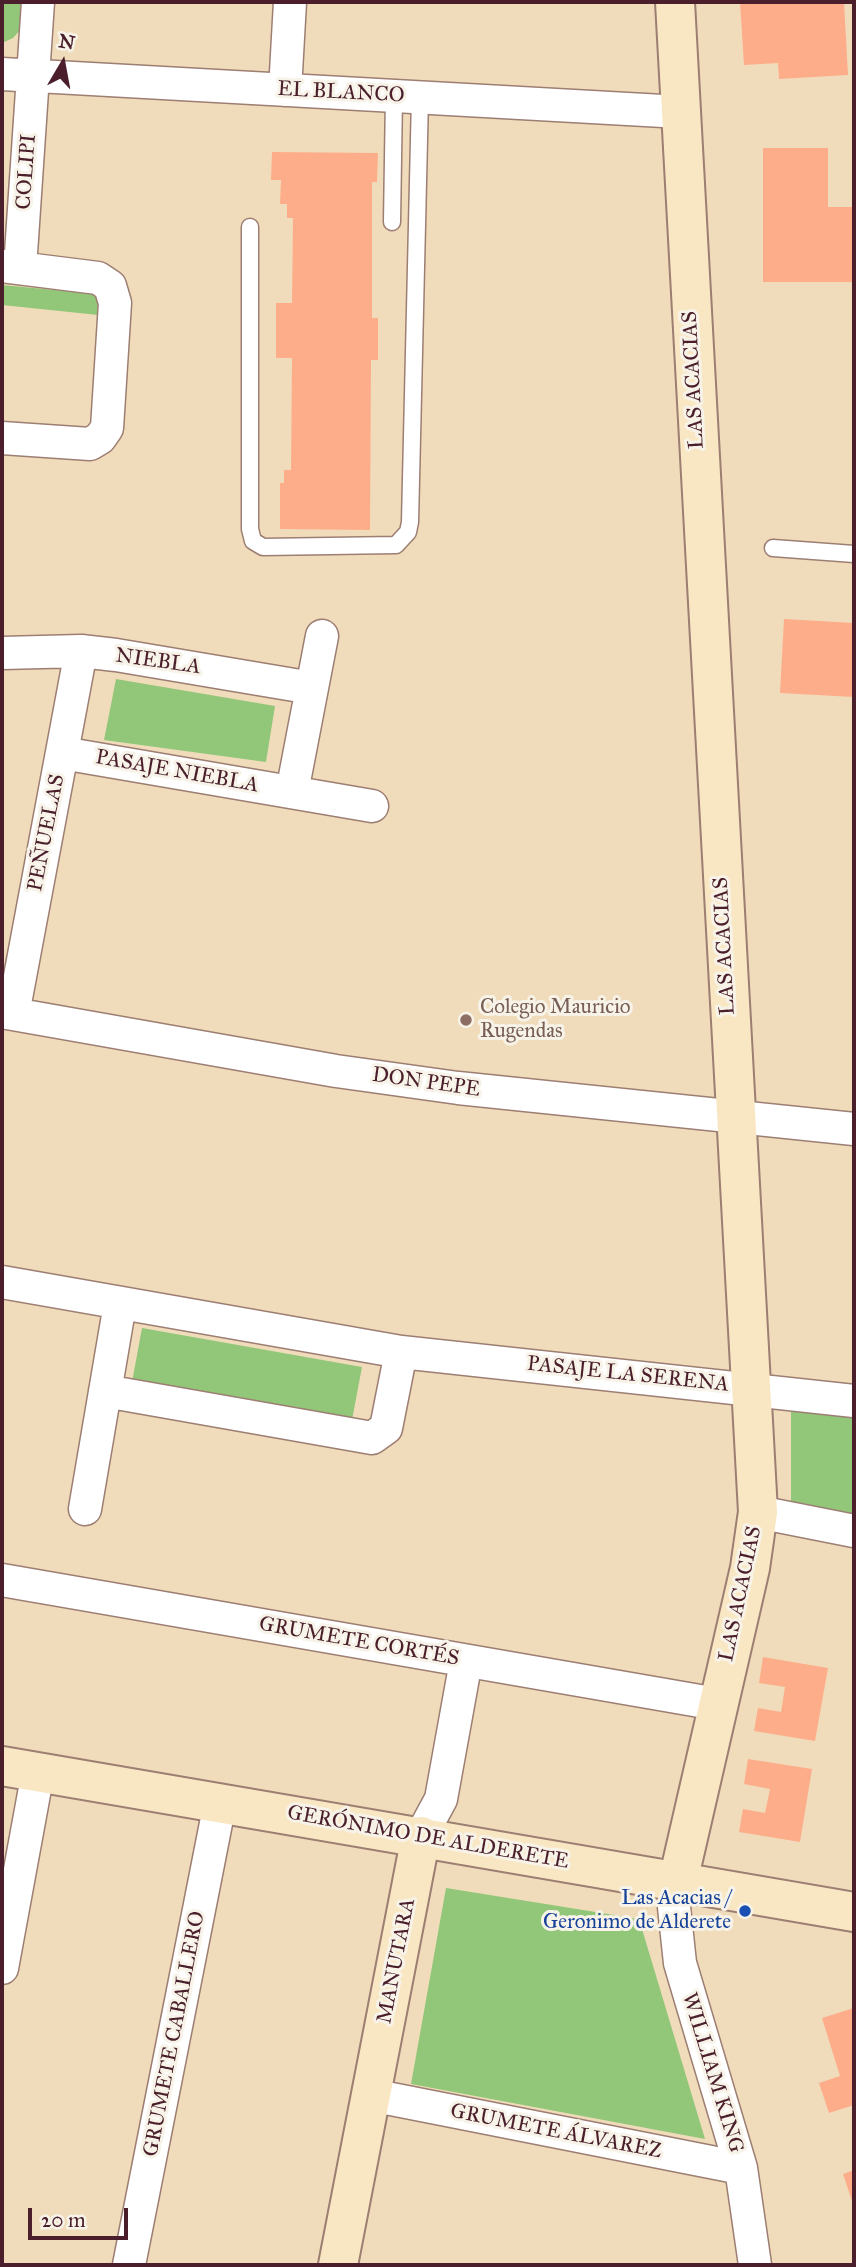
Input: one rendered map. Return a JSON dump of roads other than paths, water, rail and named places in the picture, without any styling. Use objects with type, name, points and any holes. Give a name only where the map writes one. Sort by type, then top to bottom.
[{"type":"main road","name":"LAS ACACIAS","points":[[675,2],[758,1512],[752,1559],[678,1881]]},
{"type":"main road","name":"GERÓNIMO DE ALDERETE","points":[[20,1769],[854,1912]]},
{"type":"main road","name":"MANUTARA","points":[[338,2265],[421,1836]]},
{"type":"street","name":"COLIPI","points":[[2,438],[90,444],[100,438],[107,428],[115,303],[110,286],[98,278],[11,267],[34,76],[38,2]]},
{"type":"street","points":[[285,90],[290,2]]},
{"type":"street","name":"EL BLANCO","points":[[2,74],[681,112]]},
{"type":"street","points":[[292,792],[322,636]]},
{"type":"street","name":"NIEBLA","points":[[2,653],[81,651],[154,659],[312,688]]},
{"type":"street","name":"PEÑUELAS","points":[[7,1013],[81,651]]},
{"type":"street","name":"PASAJE NIEBLA","points":[[62,753],[372,806]]},
{"type":"street","name":"DON PEPE","points":[[7,1013],[336,1071],[458,1088],[854,1129]]},
{"type":"street","name":"PASAJE LA SERENA","points":[[2,1282],[401,1352],[854,1401]]},
{"type":"street","points":[[86,1509],[120,1304]]},
{"type":"street","points":[[105,1391],[372,1438],[386,1428],[401,1352]]},
{"type":"street","points":[[758,1512],[854,1531]]},
{"type":"street","name":"GRUMETE CORTÉS","points":[[2,1580],[717,1704]]},
{"type":"street","name":"MANUTARA","points":[[421,1836],[441,1799],[466,1661]]},
{"type":"street","points":[[2,1968],[20,1769]]},
{"type":"street","name":"GRUMETE CABALLERO","points":[[129,2265],[220,1803]]},
{"type":"street","name":"WILLIAM KING","points":[[678,1881],[674,1907],[680,1963],[741,2168],[755,2265]]},
{"type":"street","name":"GRUMETE ÁLVAREZ","points":[[371,2095],[741,2168]]},
{"type":"lane","points":[[392,222],[407,96]]},
{"type":"lane","points":[[250,227],[250,528],[253,541],[263,547],[396,545],[408,532],[410,522],[407,96]]},
{"type":"lane","points":[[773,548],[854,554]]},
{"type":"place","name":"Colegio Mauricio Rugendas","points":[[466,1020]]},
{"type":"place","name":"Las Acacias / Geronimo de Alderete","points":[[745,1911]]}]
